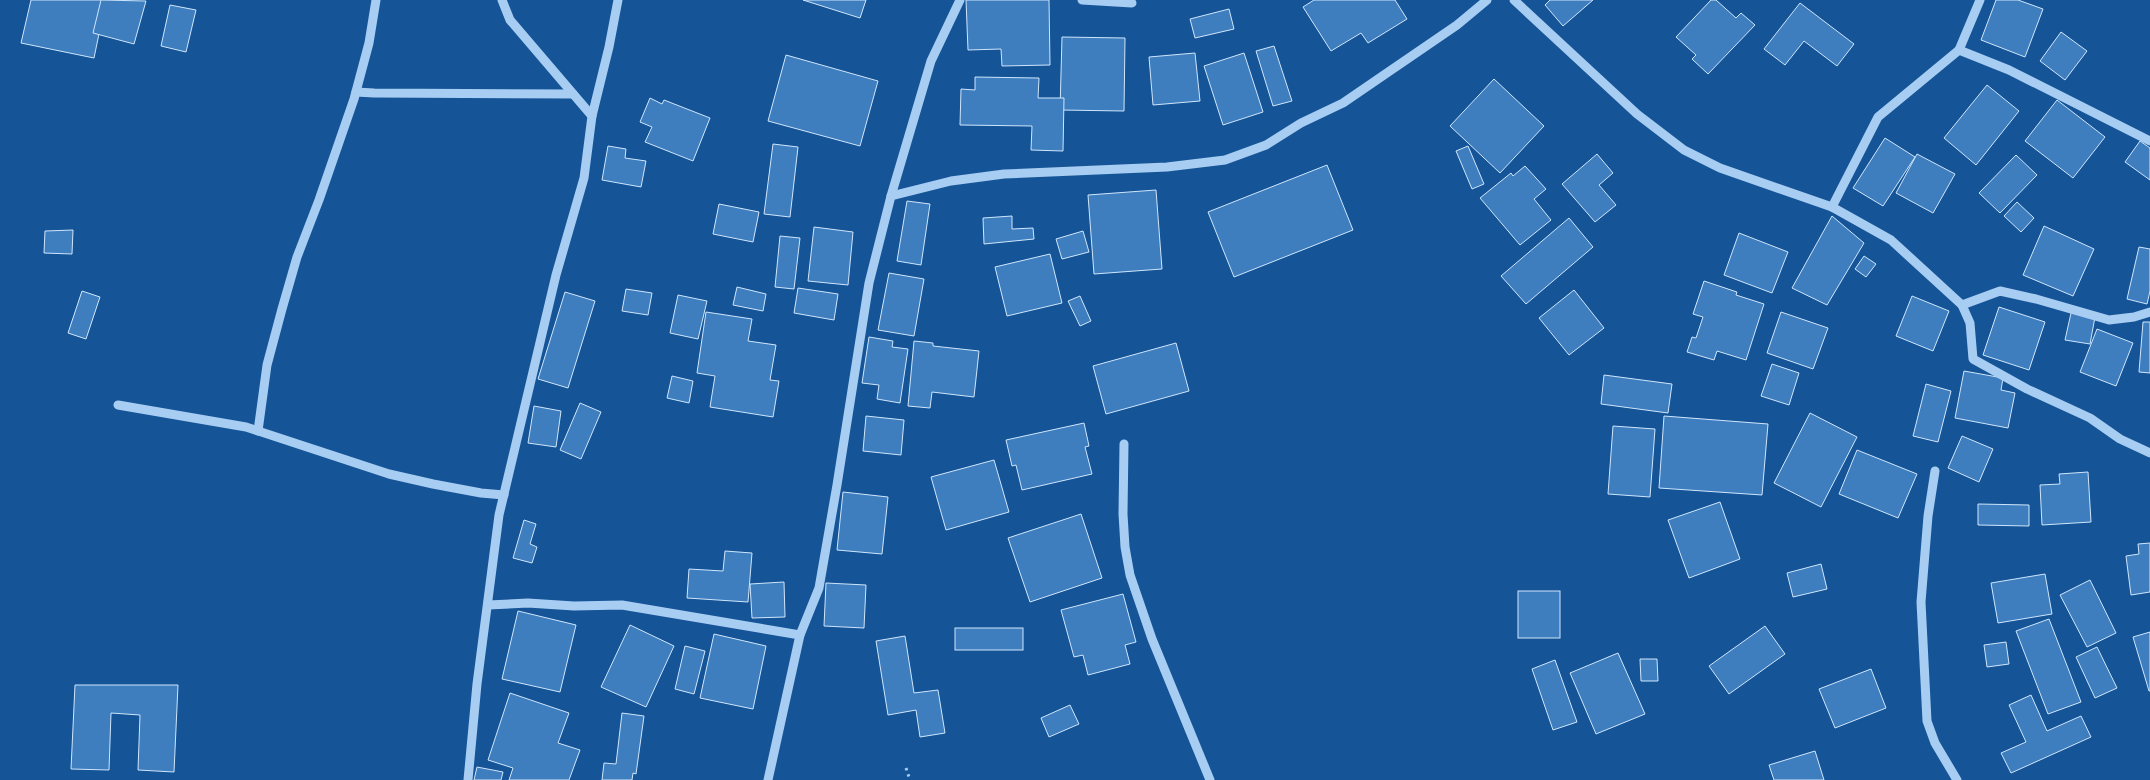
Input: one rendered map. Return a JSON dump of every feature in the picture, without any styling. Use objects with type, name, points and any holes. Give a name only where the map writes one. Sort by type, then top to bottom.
[{"type":"street","points":[[258,431],[267,365],[292,274],[320,200],[356,92],[369,43],[376,0]]},
{"type":"street","points":[[502,0],[510,20],[592,116]]},
{"type":"street","points":[[468,780],[477,684],[499,515],[556,275],[584,178],[592,116],[618,0]]},
{"type":"street","points":[[768,780],[800,635],[819,588],[869,282],[891,196],[931,61],[960,0]]},
{"type":"street","points":[[1082,0],[1132,4]]},
{"type":"street","points":[[891,196],[951,181],[1004,174],[1167,167],[1225,160],[1266,145],[1301,123],[1343,103],[1457,25],[1487,0]]},
{"type":"street","points":[[1514,0],[1637,114],[1684,150],[1720,168],[1832,207],[1891,240],[1962,305],[1970,323],[1973,359],[2027,389],[2090,418],[2120,439],[2150,453]]},
{"type":"street","points":[[1832,207],[1878,117],[1958,50],[1980,0]]},
{"type":"street","points":[[1958,50],[2009,70],[2150,141]]},
{"type":"street","points":[[356,92],[573,94]]},
{"type":"street","points":[[1962,305],[2000,291],[2036,299],[2109,320],[2126,319],[2150,312]]},
{"type":"street","points":[[118,405],[246,427],[389,474],[462,490],[504,495]]},
{"type":"street","points":[[1124,444],[1123,514],[1125,547],[1130,575],[1152,639],[1210,780]]},
{"type":"street","points":[[1935,471],[1928,516],[1921,602],[1927,721],[1935,743],[1957,780]]},
{"type":"street","points":[[488,605],[528,603],[574,606],[622,605],[800,635]]},
{"type":"path","points":[[906,768],[910,780]]},
{"type":"building","points":[[31,0],[106,0],[94,58],[21,43]]},
{"type":"building","points":[[101,0],[146,1],[134,44],[93,33]]},
{"type":"building","points":[[803,0],[866,0],[860,18]]},
{"type":"building","points":[[966,0],[1049,0],[1050,65],[1002,66],[1001,49],[968,50]]},
{"type":"building","points":[[1314,0],[1395,0],[1407,19],[1368,43],[1361,33],[1331,51],[1303,7]]},
{"type":"building","points":[[1550,0],[1593,0],[1563,26],[1545,5]]},
{"type":"building","points":[[1711,0],[1716,0],[1736,18],[1741,13],[1755,25],[1708,74],[1692,59],[1696,55],[1676,37]]},
{"type":"building","points":[[1996,0],[2018,0],[2043,9],[2025,57],[1981,40]]},
{"type":"building","points":[[1800,3],[1854,44],[1837,66],[1804,41],[1785,65],[1764,49]]},
{"type":"building","points":[[170,5],[196,10],[186,52],[161,46]]},
{"type":"building","points":[[1229,9],[1234,29],[1195,38],[1190,19]]},
{"type":"building","points":[[2061,32],[2087,51],[2065,80],[2040,61]]},
{"type":"building","points":[[1062,37],[1125,38],[1124,111],[1060,110]]},
{"type":"building","points":[[1274,46],[1292,101],[1273,106],[1256,51]]},
{"type":"building","points":[[1195,53],[1200,101],[1153,105],[1149,57]]},
{"type":"building","points":[[1244,53],[1263,112],[1223,125],[1204,66]]},
{"type":"building","points":[[786,55],[878,81],[860,146],[768,121]]},
{"type":"building","points":[[975,77],[1039,78],[1038,98],[1064,98],[1063,151],[1031,150],[1032,126],[960,125],[961,89],[975,90]]},
{"type":"building","points":[[1494,79],[1544,126],[1500,173],[1450,126]]},
{"type":"building","points":[[1987,85],[2019,111],[1976,165],[1944,138]]},
{"type":"building","points":[[650,98],[662,104],[664,100],[710,118],[693,161],[645,142],[652,127],[640,122]]},
{"type":"building","points":[[2057,100],[2105,137],[2073,178],[2025,141]]},
{"type":"building","points":[[1885,138],[1915,157],[1883,206],[1853,188]]},
{"type":"building","points":[[2140,141],[2150,148],[2150,180],[2125,162]]},
{"type":"building","points":[[773,144],[798,147],[790,217],[764,214]]},
{"type":"building","points":[[608,146],[626,149],[625,158],[646,161],[641,187],[602,180]]},
{"type":"building","points":[[1468,146],[1484,184],[1472,189],[1456,151]]},
{"type":"building","points":[[1597,154],[1613,173],[1599,185],[1616,205],[1595,222],[1562,184]]},
{"type":"building","points":[[1917,154],[1955,174],[1933,213],[1896,193]]},
{"type":"building","points":[[2016,155],[2037,175],[2000,213],[1979,193]]},
{"type":"building","points":[[1327,165],[1353,230],[1234,277],[1208,212]]},
{"type":"building","points":[[1525,166],[1546,189],[1534,199],[1551,220],[1520,245],[1480,198],[1511,173],[1513,176]]},
{"type":"building","points":[[1156,190],[1162,269],[1094,274],[1088,195]]},
{"type":"building","points":[[907,201],[930,204],[921,265],[897,261]]},
{"type":"building","points":[[2017,202],[2034,218],[2021,232],[2004,216]]},
{"type":"building","points":[[719,204],[759,212],[753,242],[713,234]]},
{"type":"building","points":[[1012,216],[1012,229],[1033,228],[1034,239],[984,244],[983,218]]},
{"type":"building","points":[[1832,216],[1864,243],[1827,305],[1792,288]]},
{"type":"building","points":[[1569,218],[1593,247],[1526,304],[1501,276]]},
{"type":"building","points":[[2044,226],[2094,249],[2073,296],[2023,275]]},
{"type":"building","points":[[814,227],[853,232],[848,285],[808,281]]},
{"type":"building","points":[[73,230],[72,254],[44,253],[45,231]]},
{"type":"building","points":[[1083,231],[1089,252],[1062,259],[1056,239]]},
{"type":"building","points":[[1739,233],[1788,252],[1772,293],[1724,275]]},
{"type":"building","points":[[780,236],[800,238],[794,289],[775,287]]},
{"type":"building","points":[[2139,247],[2150,249],[2150,291],[2147,304],[2127,299]]},
{"type":"building","points":[[1050,254],[1062,303],[1007,316],[995,267]]},
{"type":"building","points":[[1864,256],[1876,264],[1866,277],[1855,269]]},
{"type":"building","points":[[889,273],[924,279],[914,336],[878,330]]},
{"type":"building","points":[[1704,281],[1737,292],[1736,295],[1764,304],[1746,360],[1717,351],[1714,360],[1687,352],[1692,337],[1696,338],[1703,317],[1693,314]]},
{"type":"building","points":[[737,287],[766,294],[763,311],[733,305]]},
{"type":"building","points":[[798,288],[838,294],[834,320],[794,313]]},
{"type":"building","points":[[626,289],[652,293],[648,315],[622,311]]},
{"type":"building","points":[[1574,290],[1604,328],[1569,355],[1539,318]]},
{"type":"building","points":[[82,291],[100,297],[86,339],[68,333]]},
{"type":"building","points":[[565,292],[595,301],[568,388],[538,379]]},
{"type":"building","points":[[678,295],[707,301],[698,339],[670,333]]},
{"type":"building","points":[[1080,296],[1091,321],[1080,326],[1068,301]]},
{"type":"building","points":[[1912,296],[1949,311],[1933,351],[1896,336]]},
{"type":"building","points":[[1999,307],[2045,322],[2029,370],[1983,355]]},
{"type":"building","points":[[706,312],[752,319],[748,341],[776,345],[770,380],[779,381],[773,417],[710,407],[715,376],[697,373]]},
{"type":"building","points":[[1781,312],[1828,328],[1813,369],[1767,353]]},
{"type":"building","points":[[2071,313],[2095,317],[2090,344],[2065,340]]},
{"type":"building","points":[[2143,322],[2150,322],[2150,373],[2139,372]]},
{"type":"building","points":[[2097,329],[2133,343],[2116,386],[2080,372]]},
{"type":"building","points":[[869,337],[893,341],[892,347],[908,349],[900,403],[877,399],[879,385],[862,383]]},
{"type":"building","points":[[914,341],[933,343],[933,346],[979,351],[974,397],[932,392],[930,408],[908,406]]},
{"type":"building","points":[[1176,343],[1189,391],[1106,414],[1093,366]]},
{"type":"building","points":[[1772,364],[1799,373],[1789,405],[1761,396]]},
{"type":"building","points":[[1964,371],[2003,378],[2001,390],[2015,393],[2008,428],[1955,418]]},
{"type":"building","points":[[1604,375],[1672,384],[1668,413],[1601,404]]},
{"type":"building","points":[[672,376],[693,381],[689,403],[667,398]]},
{"type":"building","points":[[1926,384],[1951,391],[1938,442],[1913,436]]},
{"type":"building","points":[[580,403],[601,412],[581,459],[560,450]]},
{"type":"building","points":[[534,406],[561,411],[556,447],[528,443]]},
{"type":"building","points":[[1810,413],[1857,437],[1821,507],[1774,483]]},
{"type":"building","points":[[866,416],[904,420],[901,455],[863,451]]},
{"type":"building","points":[[1664,416],[1768,424],[1762,495],[1659,488]]},
{"type":"building","points":[[1084,423],[1089,446],[1085,447],[1092,474],[1022,490],[1016,465],[1012,466],[1006,440]]},
{"type":"building","points":[[1613,426],[1655,429],[1650,497],[1608,494]]},
{"type":"building","points":[[1962,436],[1993,449],[1979,482],[1948,468]]},
{"type":"building","points":[[1857,450],[1917,474],[1898,518],[1839,494]]},
{"type":"building","points":[[994,460],[1009,512],[946,530],[931,477]]},
{"type":"building","points":[[2088,472],[2091,522],[2042,525],[2040,485],[2060,484],[2059,474]]},
{"type":"building","points":[[843,492],[888,497],[882,554],[837,550]]},
{"type":"building","points":[[1720,502],[1740,559],[1689,578],[1668,520]]},
{"type":"building","points":[[1978,504],[2029,505],[2029,526],[1978,525]]},
{"type":"building","points":[[1081,514],[1102,578],[1030,602],[1008,538]]},
{"type":"building","points":[[524,520],[536,524],[530,544],[537,547],[532,563],[513,558]]},
{"type":"building","points":[[2150,543],[2150,592],[2131,595],[2126,556],[2139,554],[2138,544]]},
{"type":"building","points":[[725,551],[752,553],[748,602],[687,598],[689,569],[723,571]]},
{"type":"building","points":[[1821,564],[1827,589],[1793,597],[1787,573]]},
{"type":"building","points":[[2045,574],[2052,614],[1998,623],[1991,583]]},
{"type":"building","points":[[2090,580],[2116,633],[2087,647],[2060,595]]},
{"type":"building","points":[[784,582],[785,617],[752,618],[750,584]]},
{"type":"building","points":[[826,583],[866,585],[864,628],[824,626]]},
{"type":"building","points":[[1518,591],[1560,591],[1560,638],[1518,638]]},
{"type":"building","points":[[1123,594],[1136,642],[1125,645],[1130,664],[1088,675],[1083,655],[1074,657],[1061,610]]},
{"type":"building","points":[[518,611],[576,625],[560,692],[502,679]]},
{"type":"building","points":[[2049,619],[2081,702],[2048,714],[2016,631]]},
{"type":"building","points":[[630,625],[674,646],[646,707],[601,687]]},
{"type":"building","points":[[1765,626],[1785,654],[1729,694],[1709,666]]},
{"type":"building","points":[[955,628],[1023,628],[1023,650],[955,650]]},
{"type":"building","points":[[2150,632],[2150,691],[2149,691],[2133,637]]},
{"type":"building","points":[[714,634],[766,646],[753,709],[700,698]]},
{"type":"building","points":[[905,636],[914,693],[938,690],[945,733],[920,737],[916,710],[888,715],[876,641]]},
{"type":"building","points":[[2006,642],[2009,664],[1987,667],[1984,645]]},
{"type":"building","points":[[685,646],[705,651],[694,694],[675,689]]},
{"type":"building","points":[[2097,647],[2117,688],[2095,698],[2076,657]]},
{"type":"building","points":[[1618,653],[1645,714],[1596,734],[1570,673]]},
{"type":"building","points":[[1640,659],[1657,659],[1658,681],[1641,681]]},
{"type":"building","points":[[1555,660],[1577,722],[1553,730],[1532,669]]},
{"type":"building","points":[[1871,669],[1886,708],[1835,728],[1819,689]]},
{"type":"building","points":[[75,685],[178,685],[174,772],[138,770],[140,715],[111,713],[109,770],[71,769]]},
{"type":"building","points":[[510,693],[569,713],[558,743],[580,750],[569,780],[509,780],[513,768],[488,760]]},
{"type":"building","points":[[2031,695],[2047,731],[2081,716],[2091,737],[2011,773],[2001,753],[2026,742],[2009,705]]},
{"type":"building","points":[[1070,705],[1079,724],[1049,737],[1041,718]]},
{"type":"building","points":[[622,713],[644,716],[636,774],[633,773],[632,780],[602,780],[604,763],[616,764]]},
{"type":"building","points":[[1815,751],[1824,780],[1774,780],[1769,765]]},
{"type":"building","points":[[477,767],[503,772],[501,780],[474,780]]}]
